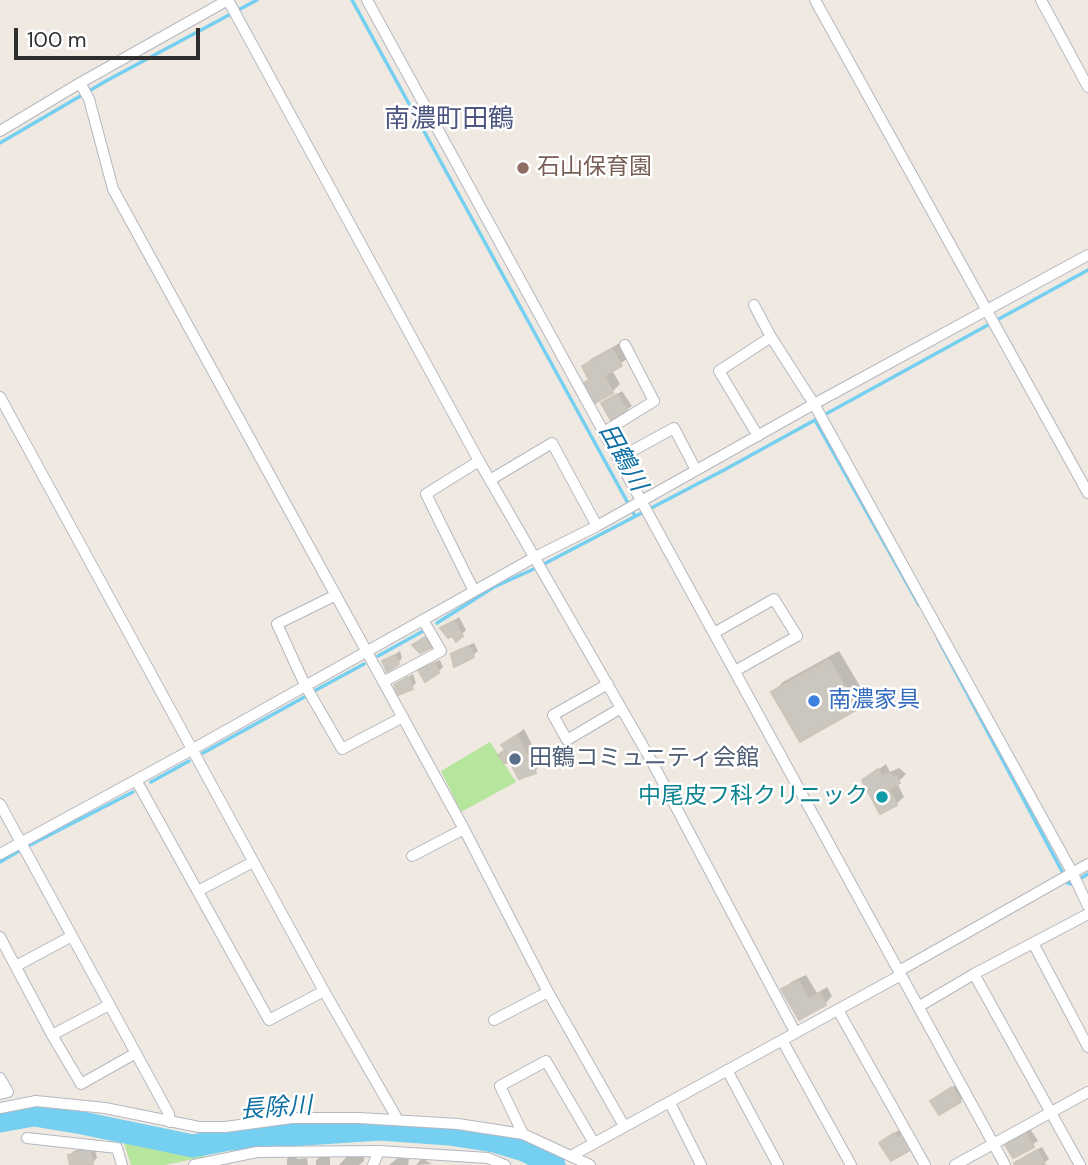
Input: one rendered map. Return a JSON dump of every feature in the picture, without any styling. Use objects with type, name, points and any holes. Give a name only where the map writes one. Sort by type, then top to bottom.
[{"type":"street","points":[[367,0],[1005,1165]]},
{"type":"street","points":[[816,0],[1088,493]]},
{"type":"street","points":[[1041,0],[1088,87]]},
{"type":"street","points":[[0,131],[229,1],[479,461],[608,684],[795,1032]]},
{"type":"street","points":[[81,84],[89,99],[113,189],[464,829],[548,992],[624,1126]]},
{"type":"street","points":[[0,854],[535,557],[597,526],[988,313],[1088,255]]},
{"type":"street","points":[[754,305],[823,421],[1072,872],[1088,906]]},
{"type":"street","points":[[758,436],[719,371],[771,337]]},
{"type":"street","points":[[604,432],[654,401],[625,345]]},
{"type":"street","points":[[0,397],[324,991],[398,1120]]},
{"type":"street","points":[[619,458],[674,428],[696,470]]},
{"type":"street","points":[[490,480],[552,443],[597,526]]},
{"type":"street","points":[[474,591],[426,494],[479,461]]},
{"type":"street","points":[[336,595],[277,624],[305,685],[342,749],[403,717]]},
{"type":"street","points":[[714,632],[775,599],[797,636],[735,671]]},
{"type":"street","points":[[383,682],[440,650],[423,620]]},
{"type":"street","points":[[608,684],[554,715],[567,740],[621,708]]},
{"type":"street","points":[[136,780],[268,1020],[324,991]]},
{"type":"street","points":[[0,804],[169,1114],[170,1122]]},
{"type":"street","points":[[412,856],[464,829]]},
{"type":"street","points":[[198,891],[253,862]]},
{"type":"street","points":[[571,1156],[838,1010],[1088,864]]},
{"type":"street","points":[[918,1007],[1088,914]]},
{"type":"street","points":[[16,966],[72,936]]},
{"type":"street","points":[[0,937],[52,1035],[82,1084],[136,1053]]},
{"type":"street","points":[[1033,943],[1088,1047]]},
{"type":"street","points":[[974,974],[1080,1165]]},
{"type":"street","points":[[494,1020],[548,992]]},
{"type":"street","points":[[52,1035],[108,1005]]},
{"type":"street","points":[[838,1010],[925,1165]]},
{"type":"street","points":[[782,1040],[851,1165]]},
{"type":"street","points":[[523,1134],[500,1086],[546,1061],[594,1143]]},
{"type":"street","points":[[727,1070],[778,1165]]},
{"type":"street","points":[[0,1078],[8,1092],[0,1094]]},
{"type":"street","points":[[955,1165],[1088,1092]]},
{"type":"street","points":[[0,1108],[36,1101],[105,1108],[199,1127],[225,1127],[292,1118],[359,1118],[458,1124],[523,1134],[590,1165]]},
{"type":"street","points":[[670,1103],[701,1165]]},
{"type":"street","points":[[27,1138],[117,1148],[122,1165]]},
{"type":"street","points":[[373,1165],[379,1151]]},
{"type":"street","points":[[194,1165],[257,1152],[379,1151],[444,1160],[488,1158],[505,1165]]},
{"type":"green space","points":[[490,742],[516,782],[461,812],[441,771]]},
{"type":"green space","points":[[124,1143],[208,1156],[165,1165],[131,1165]]},
{"type":"building","points":[[612,349],[622,366],[604,376],[613,393],[593,404],[582,384],[589,380],[582,366]]},
{"type":"building","points":[[617,394],[628,412],[612,422],[601,403]]},
{"type":"building","points":[[454,621],[463,636],[456,642],[452,636],[448,638],[440,628]]},
{"type":"building","points":[[427,636],[432,647],[420,653],[412,645]]},
{"type":"building","points":[[469,646],[474,657],[454,667],[451,654]]},
{"type":"building","points":[[395,655],[399,664],[387,672],[382,661]]},
{"type":"building","name":"南濃家具","points":[[829,660],[858,709],[800,742],[771,692]]},
{"type":"building","points":[[435,664],[439,673],[425,682],[418,670]]},
{"type":"building","points":[[408,677],[413,689],[398,695],[394,685]]},
{"type":"building","name":"田鶴コミュニティ会館","points":[[517,735],[536,773],[519,779],[510,762],[504,763],[498,755],[505,750],[501,745]]},
{"type":"building","name":"中尾皮フ科クリニック","points":[[878,769],[882,777],[886,774],[893,778],[896,776],[900,783],[889,789],[897,805],[880,814],[862,780]]},
{"type":"building","points":[[798,981],[809,999],[820,993],[826,1005],[799,1020],[781,989]]},
{"type":"building","points":[[952,1087],[961,1102],[939,1115],[930,1101]]},
{"type":"building","points":[[1024,1130],[1034,1147],[1013,1158],[1004,1143]]},
{"type":"building","points":[[894,1133],[897,1139],[904,1134],[912,1149],[891,1161],[879,1143]]},
{"type":"building","points":[[89,1150],[93,1164],[70,1165],[68,1155]]},
{"type":"building","points":[[1037,1150],[1045,1165],[1015,1165],[1014,1163]]},
{"type":"waterway","name":"田鶴川","points":[[0,143],[106,81],[257,0]]},
{"type":"waterway","name":"田鶴川","points":[[352,0],[635,516]]},
{"type":"waterway","name":"田鶴川","points":[[544,564],[724,470],[1088,270]]},
{"type":"waterway","points":[[815,420],[919,605]]},
{"type":"waterway","points":[[437,623],[494,587],[536,568]]},
{"type":"waterway","points":[[378,656],[425,630]]},
{"type":"waterway","points":[[938,639],[1064,875]]},
{"type":"waterway","points":[[316,690],[364,664]]},
{"type":"waterway","points":[[203,753],[308,695]]},
{"type":"waterway","points":[[151,782],[189,761]]},
{"type":"waterway","points":[[30,845],[133,792]]},
{"type":"waterway","points":[[0,862],[19,851]]},
{"type":"waterway","points":[[1078,880],[1088,874]]},
{"type":"waterway","name":"長除川","points":[[0,1121],[34,1115],[193,1146],[230,1139],[380,1129],[449,1134],[494,1141],[524,1150],[554,1165]]},
{"type":"place","name":"石山保育園","points":[[523,168]]},
{"type":"place","name":"南濃家具","points":[[814,701]]},
{"type":"place","name":"田鶴コミュニティ会館","points":[[515,759]]},
{"type":"place","name":"中尾皮フ科クリニック","points":[[882,797]]},
{"type":"district","name":"南濃町田鶴","points":[[449,120]]}]
